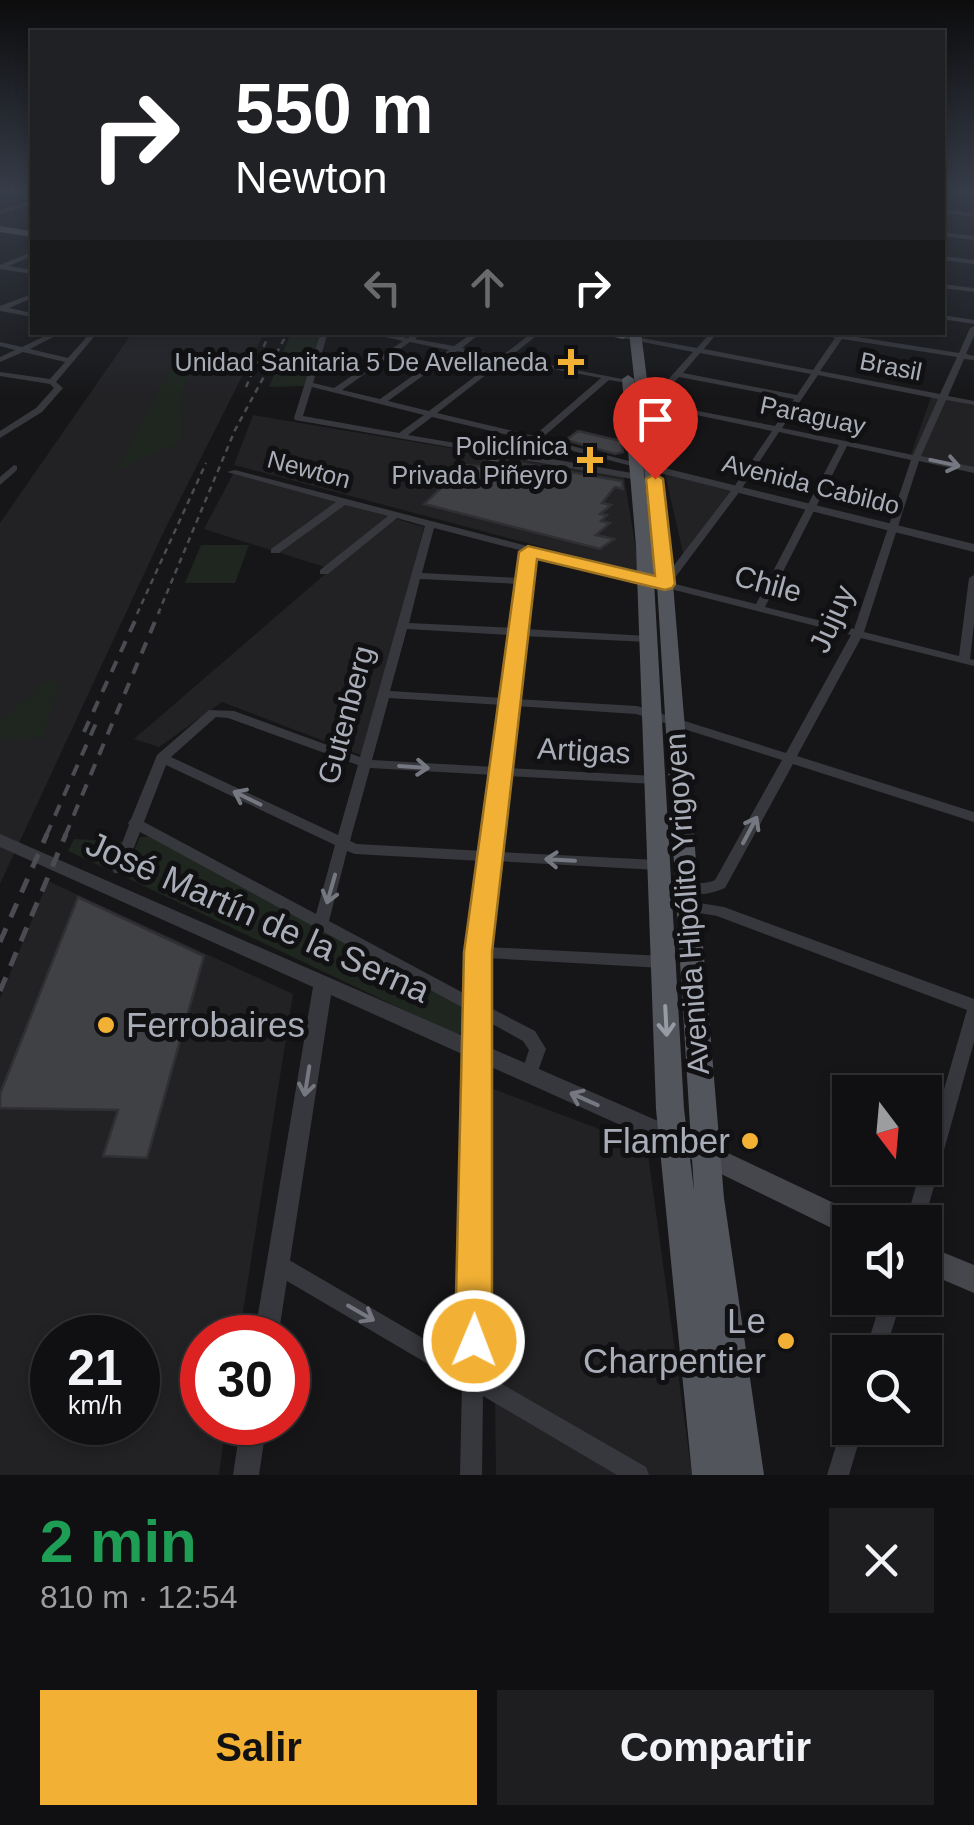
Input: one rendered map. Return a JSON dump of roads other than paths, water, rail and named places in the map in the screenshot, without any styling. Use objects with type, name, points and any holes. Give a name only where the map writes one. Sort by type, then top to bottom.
[{"type":"main road","name":"Avenida Hipólito Yrigoyen","points":[[629,335],[628,381],[656,582],[663,718],[654,780],[673,1138],[710,1475]]},
{"type":"main road","name":"Avenida Hipólito Yrigoyen","points":[[629,335],[644,399],[642,470]]},
{"type":"main road","name":"Avenida Hipólito Yrigoyen","points":[[656,582],[648,639],[687,896],[706,1157],[746,1475]]},
{"type":"main road","name":"José Martín de la Serna","points":[[673,1138],[832,1216]]},
{"type":"main road","points":[[942,1265],[974,1279]]},
{"type":"street","points":[[1,266],[30,272]]},
{"type":"street","points":[[945,286],[974,290]]},
{"type":"street","points":[[1,308],[30,297]]},
{"type":"street","points":[[1,308],[30,315]]},
{"type":"street","points":[[945,318],[974,325]]},
{"type":"street","name":"Jujuy","points":[[687,896],[720,884],[858,633],[916,457],[974,325]]},
{"type":"street","points":[[0,360],[54,335]]},
{"type":"street","points":[[52,382],[92,335]]},
{"type":"street","points":[[325,335],[298,418],[516,456],[642,470]]},
{"type":"street","points":[[382,335],[628,381]]},
{"type":"street","points":[[336,390],[416,335]]},
{"type":"street","points":[[383,401],[475,335]]},
{"type":"street","points":[[401,436],[534,335]]},
{"type":"street","name":"Brasil","points":[[629,335],[974,402]]},
{"type":"street","points":[[644,399],[666,387],[713,335]]},
{"type":"street","points":[[656,582],[737,489],[796,397],[842,335],[974,358]]},
{"type":"street","points":[[0,344],[70,361]]},
{"type":"street","points":[[0,374],[60,386],[46,404],[0,435]]},
{"type":"street","points":[[678,374],[796,397]]},
{"type":"street","points":[[516,456],[606,378]]},
{"type":"street","points":[[309,384],[534,439],[642,470]]},
{"type":"street","name":"Paraguay","points":[[644,399],[974,470]]},
{"type":"street","points":[[760,607],[844,442]]},
{"type":"street","points":[[0,482],[14,468]]},
{"type":"street","name":"Avenida Cabildo","points":[[642,470],[737,489],[974,548]]},
{"type":"street","name":"Newton","points":[[232,472],[528,552],[656,582]]},
{"type":"street","points":[[274,551],[343,502]]},
{"type":"street","points":[[324,572],[394,516]]},
{"type":"street","name":"Gutenberg","points":[[321,922],[430,525]]},
{"type":"street","points":[[471,1475],[478,952],[528,552]]},
{"type":"street","points":[[416,576],[524,581]]},
{"type":"street","points":[[969,662],[974,578]]},
{"type":"street","name":"Chile","points":[[656,582],[969,662]]},
{"type":"street","points":[[404,626],[648,639]]},
{"type":"street","points":[[386,694],[621,707],[974,817]]},
{"type":"street","name":"Artigas","points":[[162,758],[206,716],[221,712],[367,764],[654,780]]},
{"type":"street","points":[[119,869],[162,758],[344,845],[658,865]]},
{"type":"street","name":"José Martín de la Serna","points":[[135,823],[478,1006],[535,1043],[538,1057],[529,1074]]},
{"type":"street","name":"José Martín de la Serna","points":[[0,840],[673,1138]]},
{"type":"street","points":[[687,896],[974,1009],[920,1205]]},
{"type":"street","points":[[478,952],[663,962]]},
{"type":"street","points":[[269,1315],[314,980]]},
{"type":"street","points":[[277,1264],[638,1475]]},
{"type":"street","points":[[246,1475],[251,1445]]},
{"type":"street","points":[[838,1475],[847,1445]]},
{"type":"railway","points":[[246,387],[269,335]]},
{"type":"railway","points":[[158,614],[235,430],[286,335]]},
{"type":"railway","points":[[137,614],[206,463]]},
{"type":"railway","points":[[84,732],[139,612]]},
{"type":"railway","points":[[65,836],[159,612]]},
{"type":"railway","points":[[46,836],[97,721]]},
{"type":"railway","points":[[0,942],[47,834]]},
{"type":"railway","points":[[0,991],[66,834]]},
{"type":"place","name":"Unidad Sanitaria 5 De Avellaneda","points":[[571,362]]},
{"type":"place","name":"Policlínica Privada Piñeyro","points":[[590,460]]},
{"type":"place","name":"Ferrobaires","points":[[106,1025]]},
{"type":"place","name":"Flamber","points":[[750,1141]]},
{"type":"place","name":"Le Charpentier","points":[[786,1341]]}]
